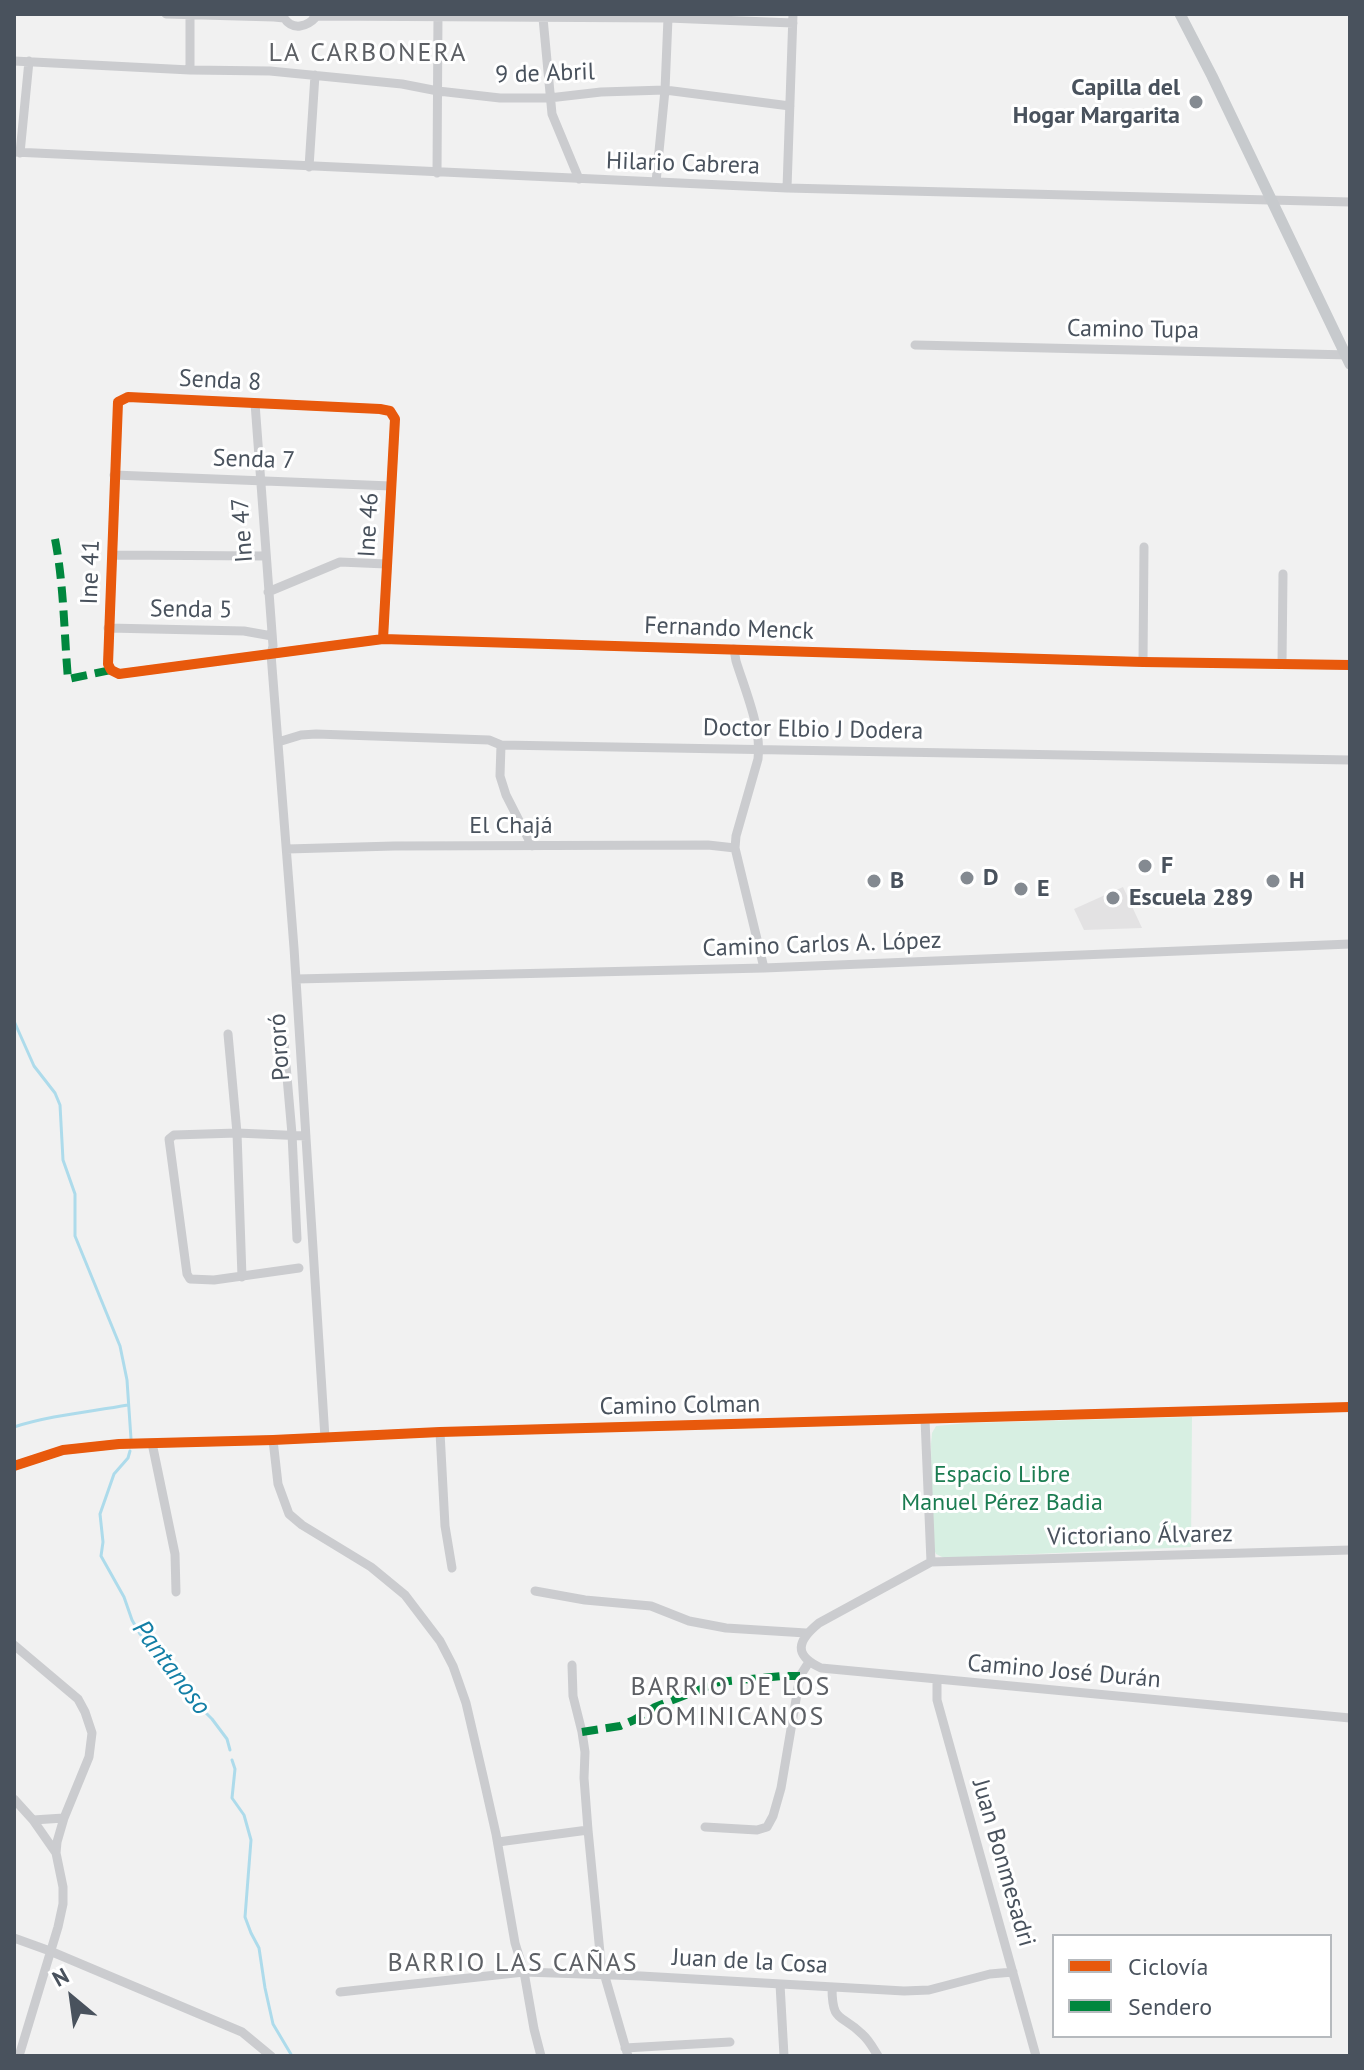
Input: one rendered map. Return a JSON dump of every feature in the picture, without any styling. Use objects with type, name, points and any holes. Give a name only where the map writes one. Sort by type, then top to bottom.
[{"type":"main road","points":[[1180,14],[1349,358]]},
{"type":"street","points":[[166,14],[287,16],[291,25],[301,26],[311,22],[315,15],[793,18],[787,188]]},
{"type":"street","points":[[190,14],[190,70]]},
{"type":"street","points":[[437,173],[438,16]]},
{"type":"street","points":[[543,18],[552,114],[579,179]]},
{"type":"street","points":[[656,182],[668,18]]},
{"type":"street","name":"9 de Abril","points":[[14,61],[270,71],[402,84],[500,98],[665,90],[790,106]]},
{"type":"street","points":[[17,152],[29,61]]},
{"type":"street","points":[[309,167],[315,75]]},
{"type":"street","name":"Hilario Cabrera","points":[[17,152],[787,188],[1350,202]]},
{"type":"street","name":"Camino Tupa","points":[[915,345],[1349,358]]},
{"type":"street","name":"Senda 8","points":[[114,475],[118,402],[128,397],[380,409],[393,415]]},
{"type":"street","name":"Ine 47","points":[[255,403],[271,654]]},
{"type":"street","name":"Ine 46","points":[[383,639],[393,415]]},
{"type":"street","name":"Senda 7","points":[[114,475],[391,486]]},
{"type":"street","name":"Ine 41","points":[[111,670],[108,664],[108,628],[114,475]]},
{"type":"street","points":[[1143,662],[1144,547]]},
{"type":"street","points":[[112,555],[265,556]]},
{"type":"street","points":[[268,592],[340,562],[386,564]]},
{"type":"street","points":[[1282,664],[1283,574]]},
{"type":"street","name":"Senda 5","points":[[108,628],[244,631],[272,636]]},
{"type":"street","name":"Fernando Menck","points":[[111,670],[119,674],[383,639],[1143,662],[1350,665]]},
{"type":"street","points":[[734,649],[759,749],[735,848],[764,968]]},
{"type":"street","name":"Pororó","points":[[271,654],[296,979],[325,1438]]},
{"type":"street","name":"Doctor Elbio J Dodera","points":[[278,742],[316,734],[489,740],[501,745],[1350,760]]},
{"type":"street","points":[[501,745],[500,776],[506,795],[532,846]]},
{"type":"street","name":"El Chajá","points":[[287,849],[708,845],[735,848]]},
{"type":"street","name":"Camino Carlos A. López","points":[[296,979],[764,968],[1350,944]]},
{"type":"street","points":[[283,1031],[297,1239]]},
{"type":"street","points":[[228,1034],[237,1133],[242,1277]]},
{"type":"street","points":[[299,1268],[242,1277],[194,1280],[187,1274],[168,1147],[169,1139],[174,1135],[237,1133],[306,1136]]},
{"type":"street","name":"Camino Colman","points":[[14,1466],[63,1450],[152,1443],[1350,1407]]},
{"type":"street","points":[[705,1827],[757,1830],[767,1827],[773,1816],[781,1788],[800,1676],[809,1662],[801,1649],[806,1633],[832,1615],[931,1562],[925,1419]]},
{"type":"street","points":[[440,1432],[445,1526],[452,1568]]},
{"type":"street","points":[[273,1440],[278,1484],[289,1514],[380,1573],[405,1595],[447,1654],[466,1703],[498,1842],[515,1943],[541,2056]]},
{"type":"street","points":[[152,1443],[175,1554],[176,1592]]},
{"type":"street","name":"Victoriano Álvarez","points":[[931,1562],[1350,1550]]},
{"type":"street","points":[[535,1591],[585,1600],[651,1606],[689,1621],[726,1628],[806,1633]]},
{"type":"street","points":[[14,1645],[78,1699],[92,1733],[89,1757],[64,1818],[56,1853]]},
{"type":"street","name":"Camino José Durán","points":[[809,1662],[821,1668],[1350,1718]]},
{"type":"street","points":[[572,1665],[573,1696],[582,1732],[588,1830],[604,1975],[627,2053],[730,2042]]},
{"type":"street","name":"Juan Bonmesadri","points":[[937,1680],[937,1700],[1036,2056]]},
{"type":"street","points":[[14,1799],[56,1853],[63,1887],[63,1904],[46,1972],[19,2056]]},
{"type":"street","points":[[33,1820],[64,1818]]},
{"type":"street","points":[[498,1842],[588,1830]]},
{"type":"street","points":[[14,1938],[242,2032],[271,2056]]},
{"type":"street","name":"Juan de la Cosa","points":[[340,1992],[524,1972],[904,1991],[929,1990],[990,1974],[1013,1972]]},
{"type":"street","points":[[780,1984],[784,2056]]},
{"type":"street","points":[[832,1987],[832,2004],[837,2015],[863,2035],[878,2056]]},
{"type":"street","points":[[701,2045],[701,2056]]},
{"type":"shaded area","name":"Escuela 289","points":[[1123,887],[1142,928],[1084,930],[1074,909]]},
{"type":"green space","name":"Espacio Libre Manuel Pérez Badia","points":[[1192,1417],[1191,1547],[944,1558],[936,1554],[932,1545],[931,1444],[936,1426]]},
{"type":"waterway","points":[[14,1021],[34,1066],[55,1093],[60,1105],[63,1160],[75,1194],[75,1236],[120,1346],[127,1380],[131,1439]]},
{"type":"waterway","points":[[14,1427],[128,1405]]},
{"type":"waterway","name":"Pantanoso","points":[[130,1451],[114,1474],[100,1514],[101,1556],[140,1634],[180,1674],[187,1684],[190,1697],[212,1719],[227,1739],[230,1750]]},
{"type":"waterway","name":"Pantanoso","points":[[232,1760],[235,1769],[232,1798],[244,1815],[251,1840],[245,1917],[259,1948],[273,2024],[292,2056]]},
{"type":"marked path","points":[[55,539],[68,679],[111,670]]},
{"type":"marked path","points":[[582,1732],[620,1726],[655,1707],[719,1682],[800,1676]]},
{"type":"cycle path","points":[[383,639],[395,419],[390,411],[128,397],[118,402],[108,664],[111,670],[119,674],[383,639],[1143,662],[1350,665]]},
{"type":"cycle path","points":[[14,1466],[63,1450],[119,1444],[1350,1407]]},
{"type":"place","name":"Capilla del Hogar Margarita","points":[[1196,102]]},
{"type":"place","name":"F","points":[[1145,866]]},
{"type":"place","name":"D","points":[[967,878]]},
{"type":"place","name":"B","points":[[874,881]]},
{"type":"place","name":"H","points":[[1273,881]]},
{"type":"place","name":"E","points":[[1021,889]]},
{"type":"place","name":"Escuela 289","points":[[1113,898]]},
{"type":"district","name":"LA CARBONERA","points":[[368,54]]},
{"type":"district","name":"BARRIO DE LOS DOMINICANOS","points":[[731,1703]]},
{"type":"district","name":"BARRIO LAS CAÑAS","points":[[513,1964]]}]
